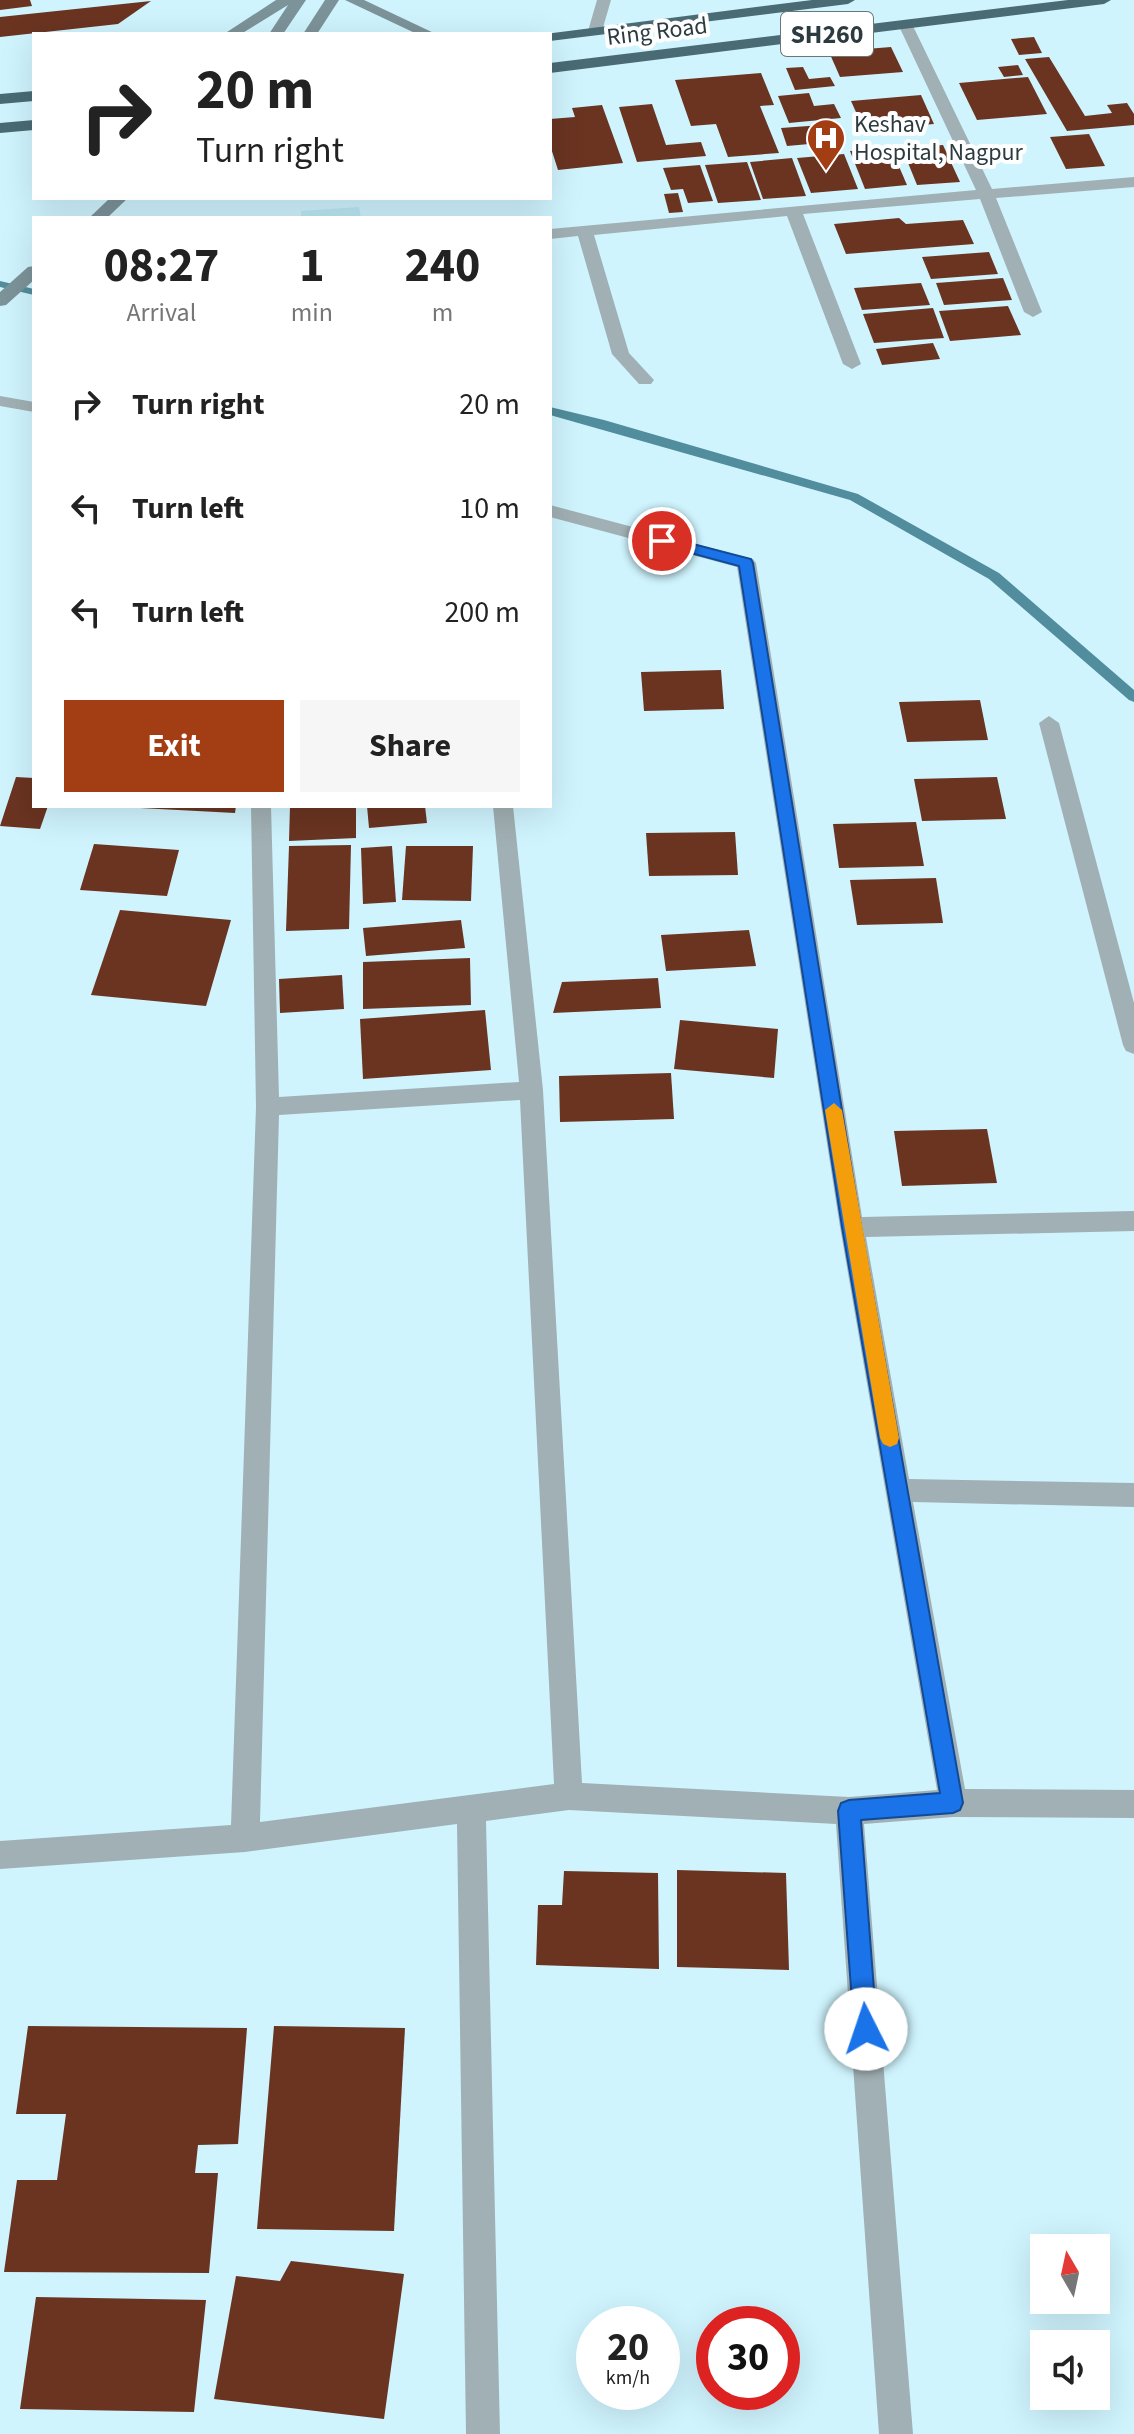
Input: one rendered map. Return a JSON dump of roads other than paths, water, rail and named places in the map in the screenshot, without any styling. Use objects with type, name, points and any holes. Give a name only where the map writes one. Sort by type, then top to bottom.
[{"type":"highway","name":"Ring Road","points":[[552,37],[848,0]]},
{"type":"highway","name":"Ring Road","points":[[552,68],[1104,0]]},
{"type":"highway","points":[[0,99],[32,96]]},
{"type":"highway","points":[[0,128],[32,125]]},
{"type":"street","points":[[234,32],[286,0]]},
{"type":"street","points":[[277,32],[299,0]]},
{"type":"street","points":[[311,32],[332,0]]},
{"type":"street","points":[[352,0],[424,32]]},
{"type":"street","points":[[595,31],[604,0]]},
{"type":"street","points":[[905,24],[986,194],[1033,312]]},
{"type":"street","points":[[552,234],[1134,182]]},
{"type":"street","points":[[99,216],[118,200]]},
{"type":"street","points":[[793,210],[852,364]]},
{"type":"street","points":[[585,231],[621,354],[645,380]]},
{"type":"street","points":[[0,301],[32,273]]},
{"type":"street","points":[[0,401],[32,407]]},
{"type":"street","points":[[552,512],[746,563],[852,1227],[953,1803]]},
{"type":"street","points":[[1049,723],[1127,991],[1134,1045]]},
{"type":"street","points":[[245,1838],[268,1107],[261,808]]},
{"type":"street","points":[[503,808],[531,1090],[569,1796]]},
{"type":"street","points":[[268,1107],[531,1090]]},
{"type":"street","points":[[852,1227],[1134,1221]]},
{"type":"street","points":[[899,1490],[1134,1495]]},
{"type":"street","points":[[0,1855],[245,1838],[569,1796],[849,1811],[953,1803],[1134,1804]]},
{"type":"street","points":[[471,1807],[483,2434]]},
{"type":"street","points":[[849,1811],[896,2434]]},
{"type":"waterway","points":[[0,284],[32,292]]},
{"type":"waterway","points":[[552,411],[854,497],[994,576],[1134,697]]},
{"type":"place","name":"Keshav Hospital, Nagpur","points":[[826,172]]}]
